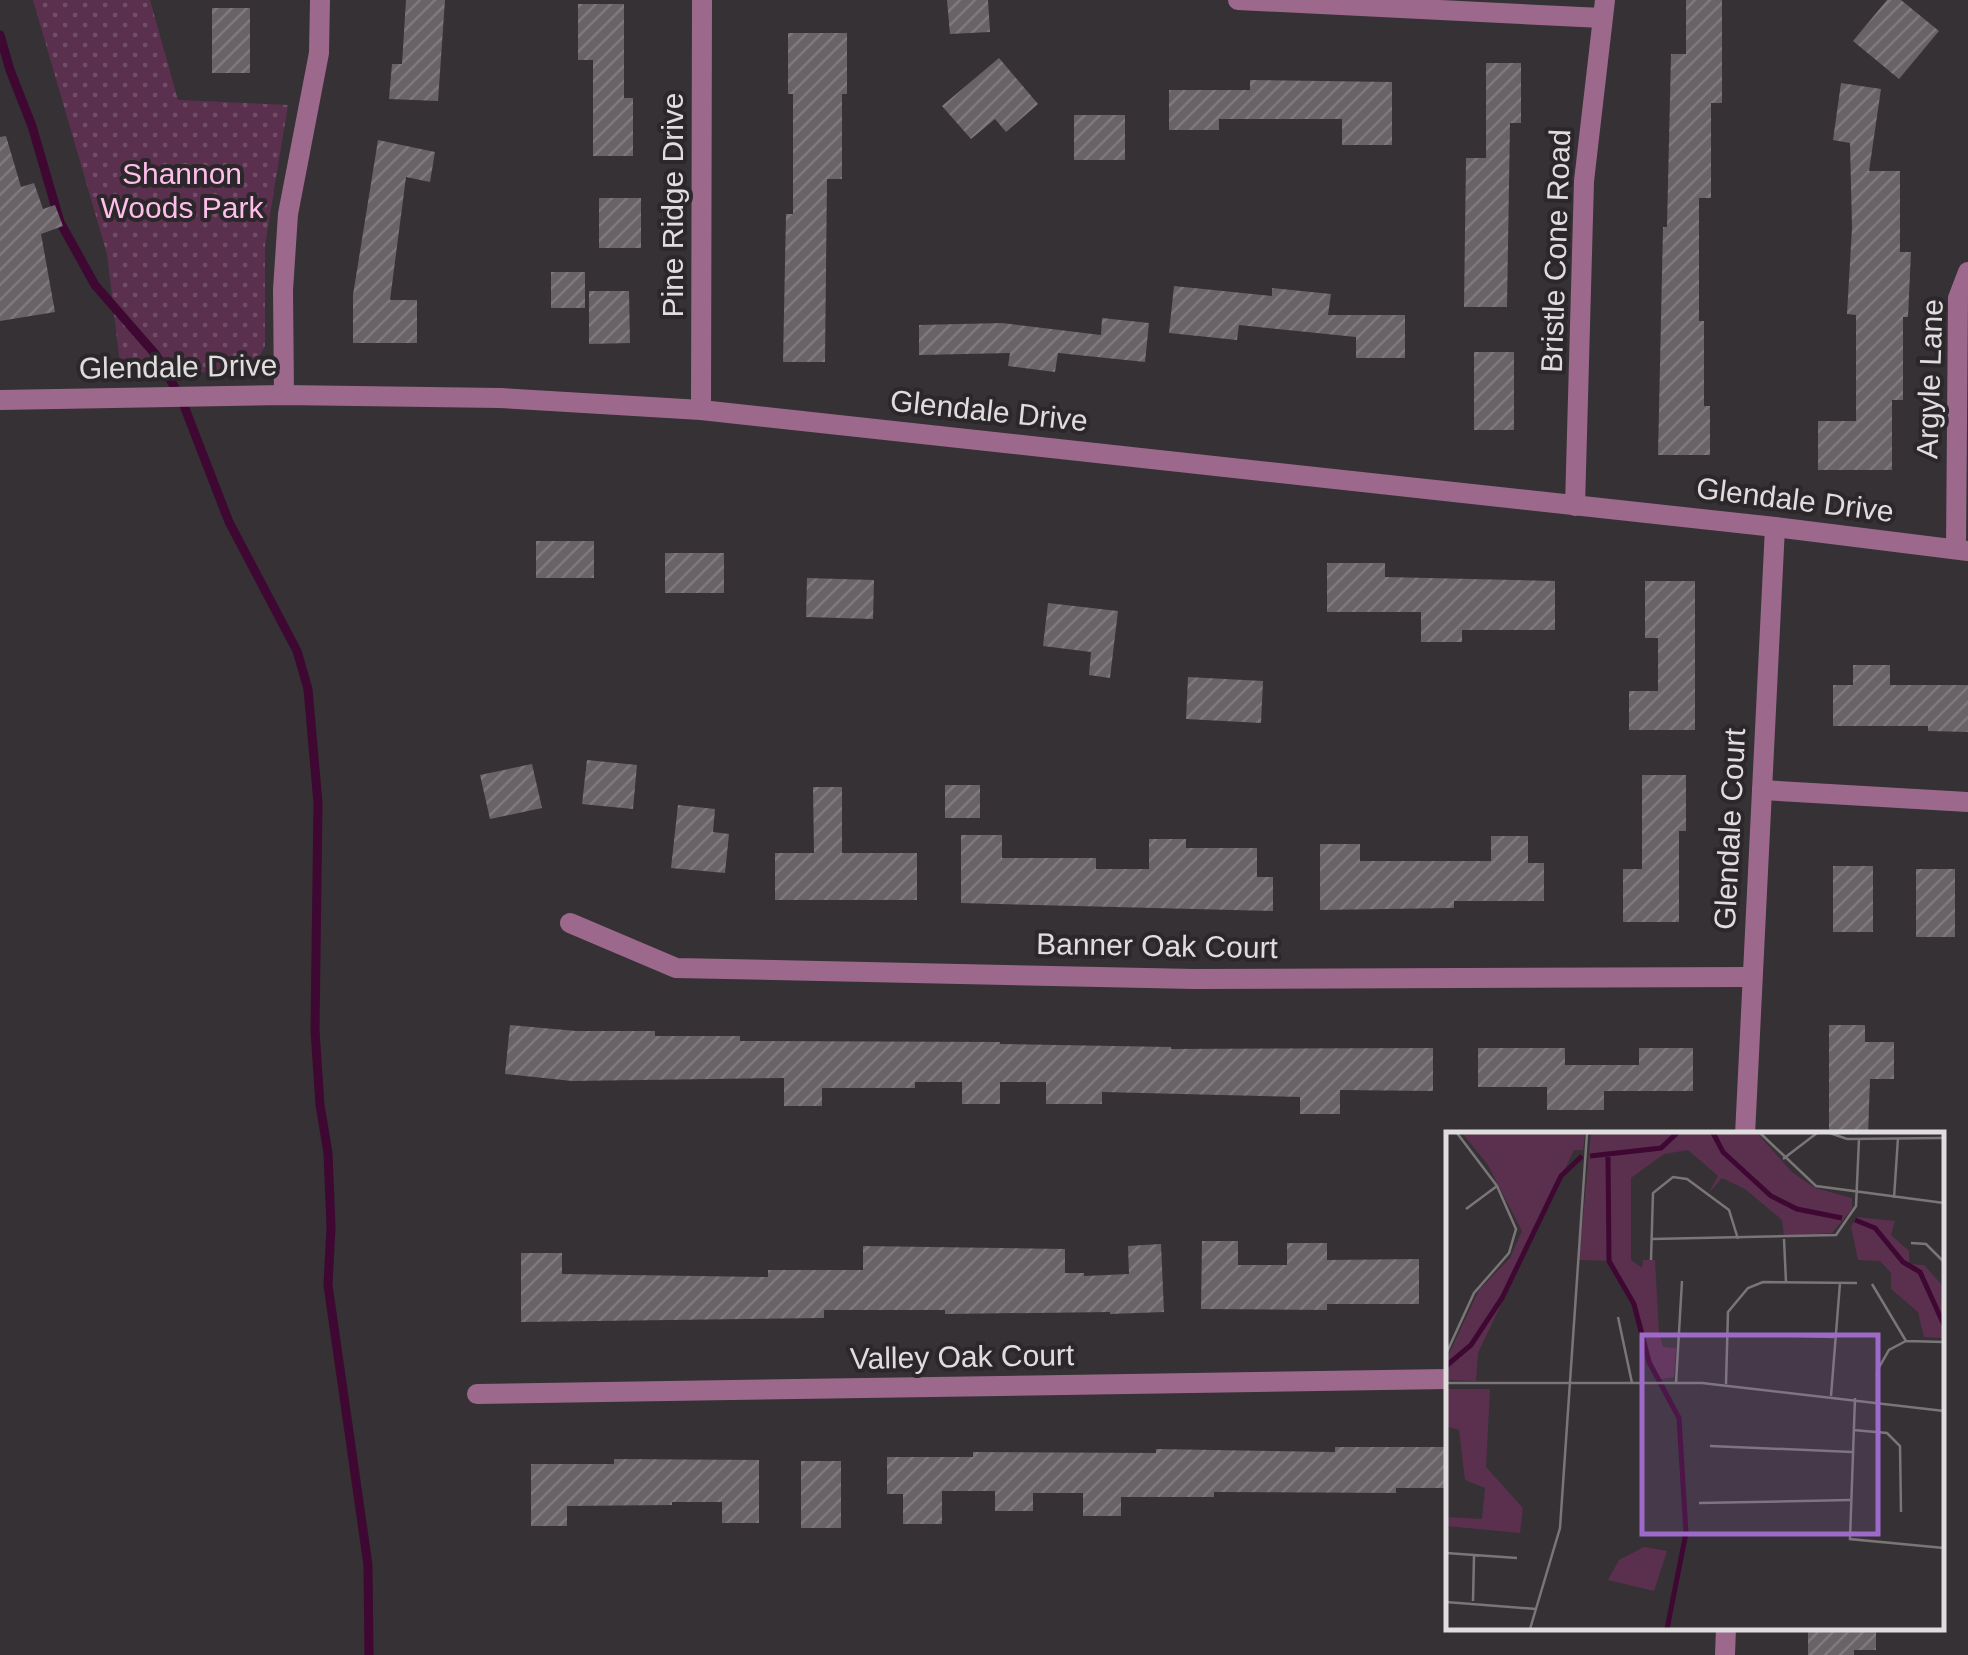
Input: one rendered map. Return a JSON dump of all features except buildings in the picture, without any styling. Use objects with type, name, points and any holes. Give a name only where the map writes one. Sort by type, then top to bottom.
[{"type":"street","points":[[284,396],[283,290],[288,214],[320,52],[320,0]]},
{"type":"street","name":"Pine Ridge Drive","points":[[701,410],[702,0]]},
{"type":"street","points":[[1238,0],[1604,9]]},
{"type":"street","name":"Bristle Cone Road","points":[[1575,506],[1584,181],[1604,9]]},
{"type":"street","name":"Argyle Lane","points":[[1962,550],[1958,298],[1968,272]]},
{"type":"street","name":"Glendale Drive","points":[[0,400],[500,398],[701,410],[1962,550]]},
{"type":"street","name":"Glendale Court","points":[[1745,1132],[1775,527]]},
{"type":"street","points":[[1762,790],[1968,802]]},
{"type":"street","name":"Banner Oak Court","points":[[570,922],[676,968],[1194,978],[1751,977]]},
{"type":"street","name":"Valley Oak Court","points":[[477,1394],[1446,1380]]},
{"type":"street","points":[[1724,1655],[1726,1630]]},
{"type":"green space","name":"Shannon Woods Park","points":[[33,0],[150,0],[178,100],[288,105],[265,245],[265,346],[257,361],[244,372],[121,373],[107,254]]},
{"type":"waterway","points":[[0,35],[60,222],[95,285],[156,355],[181,398],[229,522],[297,651],[308,689],[318,803],[315,1030],[328,1153],[328,1285],[368,1565],[369,1655]]}]
